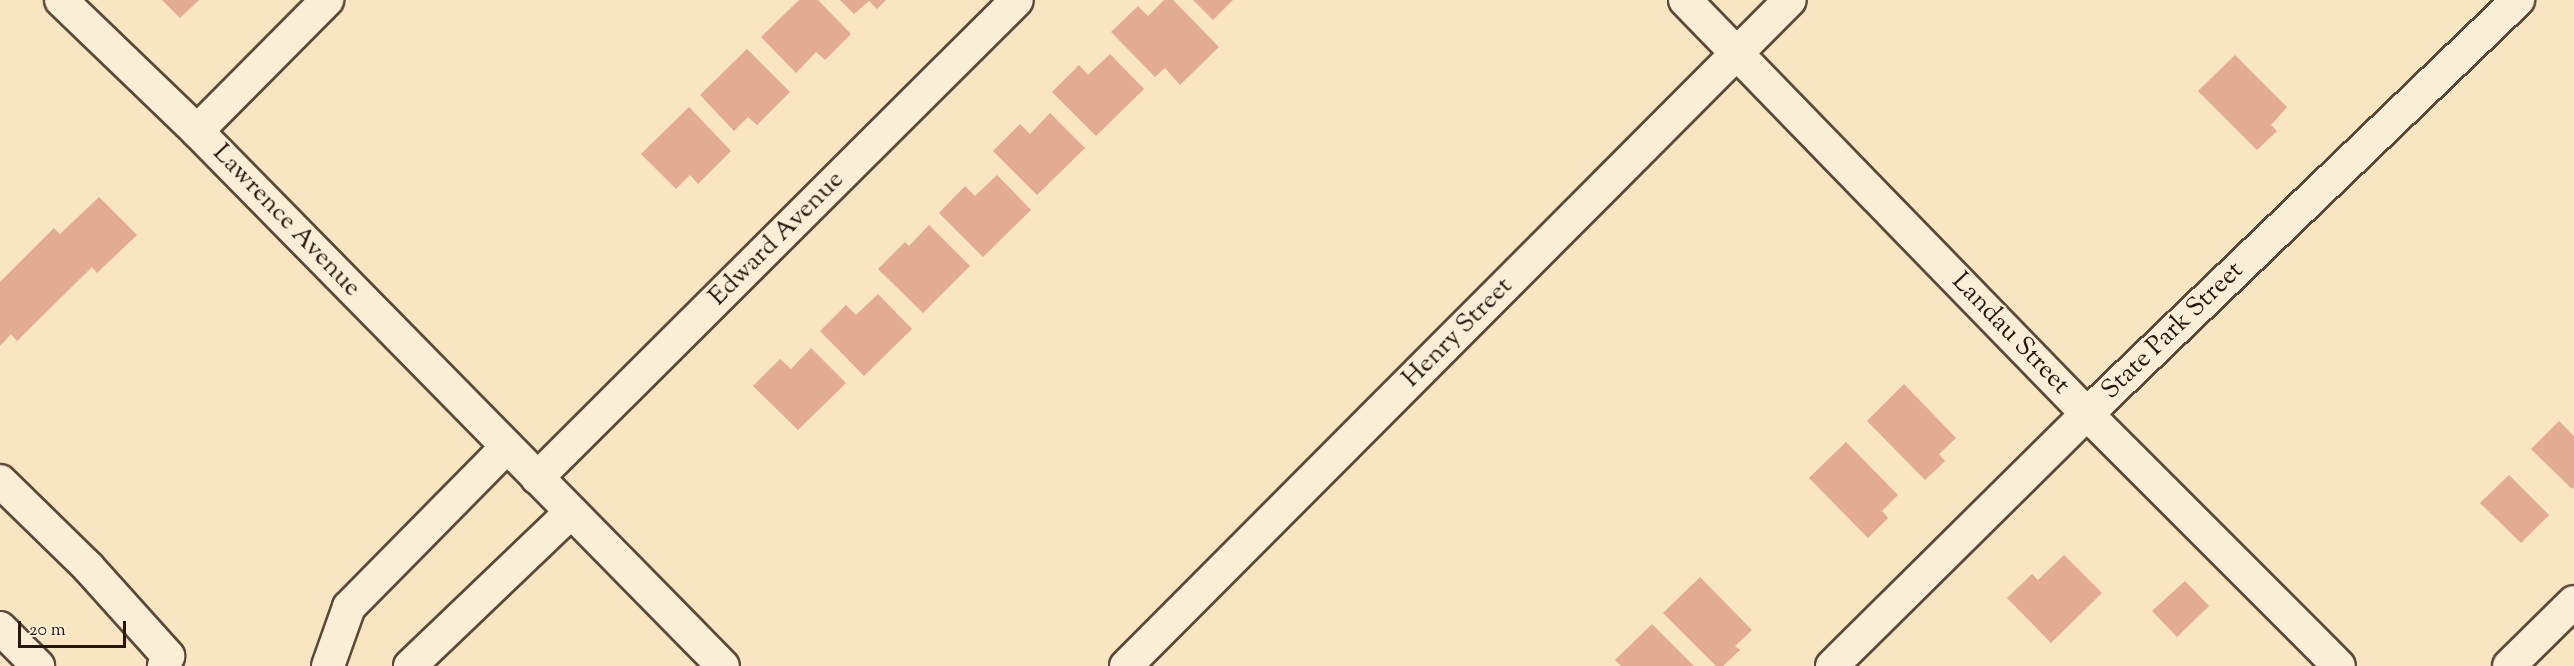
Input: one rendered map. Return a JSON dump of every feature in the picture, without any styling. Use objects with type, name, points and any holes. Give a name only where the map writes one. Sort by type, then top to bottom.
[{"type":"street","name":"Lawrence Avenue","points":[[61,0],[197,130],[537,478]]},
{"type":"street","points":[[197,130],[327,0]]},
{"type":"street","name":"Edward Avenue","points":[[537,478],[1017,0]]},
{"type":"street","name":"Landau Street","points":[[1684,0],[2087,414],[2339,666]]},
{"type":"street","name":"Henry Street","points":[[1126,666],[1790,0]]},
{"type":"street","name":"State Park Street","points":[[1832,666],[2087,414],[2518,0]]},
{"type":"street","points":[[328,666],[349,606],[507,447]]},
{"type":"street","points":[[537,478],[723,666]]},
{"type":"street","points":[[0,482],[88,567],[160,647],[168,656],[165,666]]},
{"type":"street","points":[[410,666],[571,512]]},
{"type":"street","points":[[2509,666],[2574,602]]},
{"type":"street","points":[[0,628],[38,666]]},
{"type":"building","points":[[162,0],[199,0],[180,18]]},
{"type":"building","points":[[799,0],[818,0],[851,34],[825,60],[816,52],[796,73],[761,37]]},
{"type":"building","points":[[840,0],[886,0],[877,9],[869,1],[854,14]]},
{"type":"building","points":[[1164,0],[1173,0],[1219,47],[1180,85],[1165,68],[1155,77],[1111,32],[1138,6],[1148,16]]},
{"type":"building","points":[[1193,0],[1233,0],[1213,20]]},
{"type":"building","points":[[747,49],[790,92],[757,125],[748,117],[734,131],[700,95]]},
{"type":"building","points":[[1110,54],[1144,89],[1096,136],[1052,92],[1079,65],[1088,75]]},
{"type":"building","points":[[2235,55],[2287,107],[2271,125],[2277,131],[2257,150],[2198,91]]},
{"type":"building","points":[[689,107],[731,151],[698,184],[690,175],[676,189],[641,154]]},
{"type":"building","points":[[1050,113],[1085,148],[1037,195],[993,151],[1020,124],[1030,134]]},
{"type":"building","points":[[997,175],[1031,210],[983,257],[939,213],[965,186],[975,196]]},
{"type":"building","points":[[99,197],[137,235],[97,273],[92,267],[17,341],[11,334],[0,346],[0,282],[54,228],[60,234]]},
{"type":"building","points":[[929,225],[970,266],[923,313],[878,269],[905,242],[909,246]]},
{"type":"building","points":[[878,294],[912,329],[864,376],[820,331],[846,305],[856,315]]},
{"type":"building","points":[[811,348],[846,383],[798,430],[753,386],[780,359],[791,369]]},
{"type":"building","points":[[1904,384],[1956,438],[1939,454],[1945,461],[1925,480],[1867,421]]},
{"type":"building","points":[[2559,421],[2574,436],[2574,487],[2572,489],[2531,449]]},
{"type":"building","points":[[1846,442],[1898,495],[1882,511],[1888,518],[1868,538],[1809,478]]},
{"type":"building","points":[[2509,475],[2549,515],[2521,543],[2480,503]]},
{"type":"building","points":[[2064,555],[2102,593],[2051,643],[2007,598],[2032,574],[2038,580]]},
{"type":"building","points":[[1700,577],[1752,630],[1735,646],[1740,650],[1723,666],[1716,666],[1663,613]]},
{"type":"building","points":[[2185,581],[2209,606],[2177,637],[2152,611]]},
{"type":"building","points":[[1652,624],[1694,666],[1621,666],[1615,660]]}]
